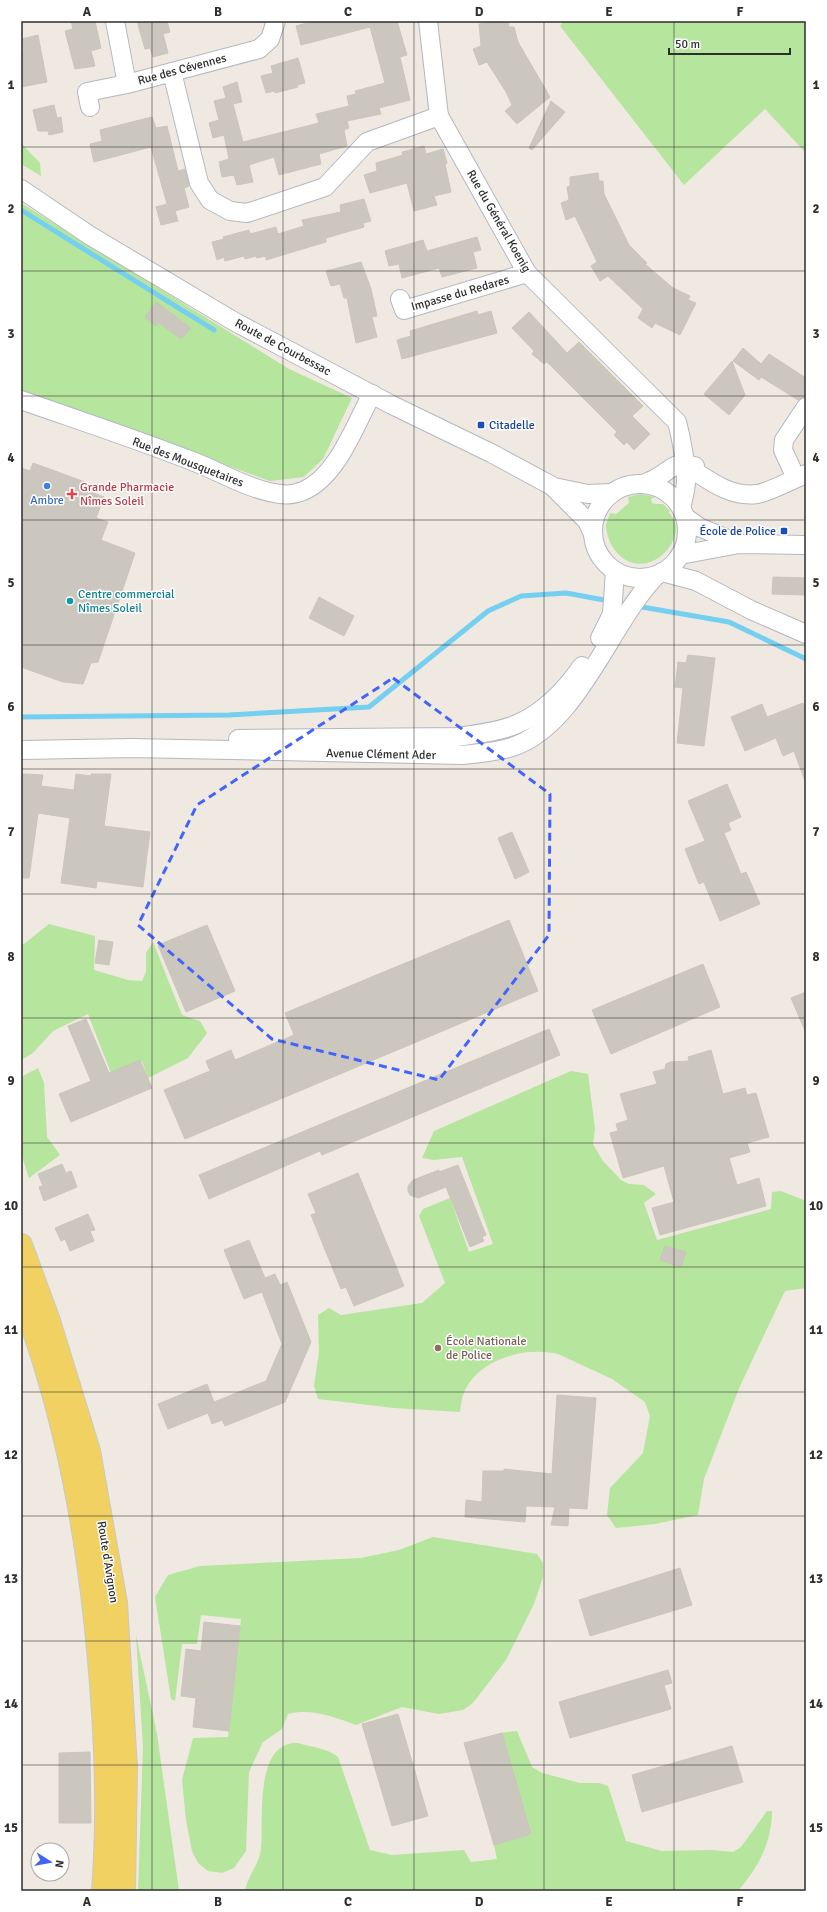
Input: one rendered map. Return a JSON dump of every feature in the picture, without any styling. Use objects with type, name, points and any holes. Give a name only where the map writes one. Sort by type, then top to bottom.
[{"type":"main road","name":"Route d'Avignon","points":[[21,1245],[49,1321],[89,1451],[116,1603],[126,1768],[124,1891]]},
{"type":"main road","name":"Route d'Avignon","points":[[21,1295],[60,1417],[82,1517],[90,1565],[105,1741],[106,1828],[103,1891]]},
{"type":"street","points":[[115,21],[127,84]]},
{"type":"street","name":"Rue des Cévennes","points":[[90,107],[87,92],[127,84],[259,49],[270,39],[276,21]]},
{"type":"street","name":"Rue du Général Koenig","points":[[428,21],[439,116],[528,274],[677,422],[685,453],[684,464],[687,478],[683,513]]},
{"type":"street","points":[[172,72],[199,183],[210,200],[230,211],[247,213],[325,188],[367,142],[439,116]]},
{"type":"street","name":"Route de Courbessac","points":[[21,189],[89,235],[235,322],[372,394],[491,453],[554,487],[588,494],[612,493]]},
{"type":"street","name":"Impasse du Redares","points":[[400,299],[404,310],[528,274]]},
{"type":"street","name":"Rue des Mousquetaires","points":[[21,400],[193,461],[246,485],[279,494],[291,495],[303,491],[315,484],[335,465],[372,394]]},
{"type":"street","points":[[683,513],[687,530],[685,543],[679,556],[660,573],[643,578],[628,576],[615,571],[604,561],[596,549],[593,534],[595,519],[601,504],[612,493],[621,488],[643,484],[658,477],[671,466],[684,464],[712,468],[730,490],[739,493],[758,494],[801,476],[783,450],[784,440],[806,407]]},
{"type":"street","points":[[643,484],[658,488],[672,496],[683,513],[698,527],[739,544]]},
{"type":"street","name":"Route de Courbessac","points":[[554,487],[587,521],[593,534]]},
{"type":"street","points":[[679,556],[739,544],[806,545]]},
{"type":"street","points":[[679,556],[696,582]]},
{"type":"street","name":"Avenue Clément Ader","points":[[21,742],[456,737],[490,732],[517,724],[540,710],[575,676],[595,647],[612,614],[615,571]]},
{"type":"street","points":[[660,573],[696,582],[751,610],[806,634]]},
{"type":"street","name":"Avenue Clément Ader","points":[[21,750],[132,748],[463,755],[511,748],[545,728],[573,698],[640,595],[660,573]]},
{"type":"highlighted area","points":[[393,678],[550,794],[549,935],[439,1080],[272,1039],[138,925],[197,805]]},
{"type":"green space","points":[[563,21],[806,21],[806,153],[765,109],[684,185],[560,26]]},
{"type":"green space","points":[[21,143],[40,163],[41,176],[21,164]]},
{"type":"green space","points":[[21,203],[289,369],[352,398],[323,459],[304,477],[270,481],[21,391]]},
{"type":"green space","points":[[640,494],[655,497],[651,499],[652,503],[663,504],[670,511],[669,513],[675,522],[676,528],[674,539],[661,556],[644,564],[627,561],[619,555],[611,544],[606,528],[610,513],[616,514],[629,503],[628,497]]},
{"type":"green space","points":[[49,924],[95,936],[94,970],[128,980],[142,981],[146,972],[146,953],[153,942],[182,1015],[200,1021],[207,1033],[188,1058],[148,1078],[142,1061],[111,1073],[88,1014],[53,1031],[33,1053],[21,1060],[21,944],[24,944]]},
{"type":"green space","points":[[38,1068],[44,1083],[47,1137],[60,1155],[29,1178],[21,1153],[21,1077]]},
{"type":"green space","points":[[571,1071],[588,1074],[595,1129],[593,1144],[603,1161],[621,1180],[629,1184],[644,1185],[656,1194],[644,1203],[657,1240],[771,1209],[772,1192],[781,1191],[806,1201],[806,1288],[785,1291],[740,1386],[704,1479],[698,1515],[655,1524],[616,1528],[607,1515],[610,1488],[643,1453],[650,1416],[645,1402],[612,1379],[558,1354],[533,1352],[506,1357],[494,1362],[474,1377],[466,1388],[460,1412],[394,1408],[318,1399],[314,1386],[319,1352],[318,1315],[329,1308],[341,1315],[422,1303],[445,1283],[419,1216],[423,1209],[450,1198],[469,1252],[493,1244],[462,1157],[434,1160],[422,1158],[434,1131]]},
{"type":"green space","points":[[433,1537],[537,1554],[543,1563],[543,1577],[534,1604],[506,1660],[473,1703],[463,1710],[439,1714],[402,1707],[356,1725],[323,1714],[297,1712],[288,1714],[282,1729],[263,1742],[249,1772],[246,1851],[234,1868],[222,1873],[208,1871],[198,1863],[192,1851],[186,1820],[182,1780],[193,1738],[228,1737],[241,1619],[201,1615],[197,1644],[182,1644],[175,1701],[171,1699],[155,1597],[168,1575],[200,1566],[361,1558],[399,1550]]},
{"type":"green space","points":[[136,1635],[157,1734],[179,1891],[138,1891],[143,1747]]},
{"type":"green space","points":[[517,1731],[532,1767],[542,1773],[580,1783],[599,1783],[608,1786],[626,1841],[662,1851],[712,1850],[733,1852],[741,1847],[767,1811],[772,1811],[770,1833],[758,1864],[738,1891],[245,1891],[248,1880],[260,1855],[262,1837],[262,1804],[267,1771],[272,1758],[281,1748],[297,1743],[326,1750],[338,1757],[370,1850],[392,1855],[464,1850],[471,1862],[497,1859],[494,1845],[531,1834],[500,1733]]},
{"type":"building","points":[[71,21],[95,21],[101,48],[91,51],[95,66],[75,69],[65,31],[73,29]]},
{"type":"building","points":[[137,21],[167,21],[170,32],[163,34],[168,53],[153,57],[150,48],[145,49]]},
{"type":"building","points":[[314,21],[397,21],[407,55],[400,57],[410,100],[379,108],[381,114],[347,121],[349,128],[344,130],[347,146],[319,154],[321,164],[279,175],[274,157],[249,165],[253,182],[237,185],[234,175],[222,177],[219,162],[229,159],[224,135],[213,138],[209,123],[219,120],[214,101],[226,98],[223,87],[237,82],[242,102],[233,104],[243,142],[319,123],[316,114],[349,106],[347,96],[356,94],[355,91],[385,83],[370,27],[301,45],[296,26]]},
{"type":"building","points":[[495,21],[508,21],[509,27],[514,27],[518,42],[550,97],[517,124],[505,111],[512,105],[506,92],[487,62],[479,65],[473,49],[481,46],[479,24]]},
{"type":"building","points":[[38,35],[47,82],[21,87],[21,51],[24,50],[21,39]]},
{"type":"building","points":[[298,58],[305,83],[297,85],[298,87],[275,93],[275,91],[266,93],[261,76],[273,73],[271,66]]},
{"type":"building","points":[[551,101],[565,112],[532,150],[529,148]]},
{"type":"building","points":[[54,105],[57,118],[61,117],[63,132],[49,135],[48,131],[38,131],[33,110]]},
{"type":"building","points":[[152,117],[156,128],[167,126],[178,171],[185,169],[189,186],[184,188],[189,207],[175,211],[178,221],[161,225],[156,207],[167,204],[151,147],[94,162],[90,144],[102,141],[100,130]]},
{"type":"building","points":[[424,146],[426,154],[443,149],[447,163],[445,164],[451,192],[434,196],[437,205],[414,211],[407,183],[370,193],[364,175],[377,171],[376,163],[403,155],[402,152]]},
{"type":"building","points":[[598,173],[599,181],[603,181],[604,194],[629,245],[647,263],[645,264],[673,288],[690,296],[688,300],[696,303],[680,335],[655,323],[652,328],[638,318],[643,309],[608,276],[600,281],[591,266],[597,262],[575,216],[566,220],[561,203],[569,200],[567,187],[570,186],[570,177]]},
{"type":"building","points":[[364,199],[371,221],[363,223],[364,227],[326,238],[326,242],[266,260],[266,256],[257,258],[256,256],[245,259],[244,256],[225,261],[224,257],[217,260],[212,242],[224,239],[223,237],[249,230],[250,234],[276,227],[278,234],[304,226],[302,220],[341,212],[340,205]]},
{"type":"building","points":[[477,237],[481,250],[473,252],[477,268],[442,277],[439,268],[402,278],[399,264],[389,266],[385,251],[423,240],[427,251]]},
{"type":"building","points":[[361,262],[371,289],[377,316],[372,317],[377,337],[356,343],[347,298],[344,298],[340,284],[331,286],[326,271]]},
{"type":"building","points":[[156,302],[191,328],[181,339],[158,322],[156,326],[145,317]]},
{"type":"building","points":[[477,311],[478,315],[491,311],[497,333],[402,359],[397,340],[411,336],[410,331]]},
{"type":"building","points":[[529,312],[567,353],[579,342],[643,406],[632,416],[650,434],[634,450],[627,442],[624,445],[614,435],[617,432],[547,362],[544,364],[532,354],[534,351],[512,328]]},
{"type":"building","points":[[743,348],[761,364],[769,354],[806,378],[806,397],[798,400],[761,377],[759,380],[733,361]]},
{"type":"building","points":[[732,361],[745,395],[729,415],[704,394]]},
{"type":"building","name":"Centre commercial Nîmes Soleil","points":[[33,463],[85,482],[83,489],[104,497],[96,518],[108,522],[101,540],[135,553],[98,662],[91,663],[83,684],[63,682],[21,667],[21,468],[30,471]]},
{"type":"building","points":[[773,577],[806,578],[806,595],[772,594]]},
{"type":"building","points":[[319,597],[354,616],[344,636],[309,618]]},
{"type":"building","points":[[688,655],[715,658],[704,746],[677,743],[683,688],[675,687],[678,662],[686,663]]},
{"type":"building","points":[[803,703],[806,712],[805,781],[794,751],[783,756],[776,738],[745,751],[731,717],[762,704],[767,717]]},
{"type":"building","points":[[23,774],[43,775],[41,786],[74,790],[76,774],[91,776],[91,774],[111,774],[104,826],[150,832],[143,887],[97,881],[96,888],[61,883],[70,818],[38,813],[29,878],[21,878],[21,776]]},
{"type":"building","points":[[727,784],[741,817],[728,823],[731,830],[724,833],[741,874],[746,872],[760,904],[720,921],[704,882],[699,884],[685,849],[705,841],[688,801]]},
{"type":"building","points":[[512,832],[529,872],[515,879],[498,838]]},
{"type":"building","points":[[509,920],[538,991],[185,1139],[164,1090],[210,1071],[206,1061],[231,1050],[235,1060],[294,1035],[285,1013]]},
{"type":"building","points":[[207,925],[235,991],[186,1012],[158,945]]},
{"type":"building","points":[[99,940],[113,942],[109,965],[95,963]]},
{"type":"building","points":[[703,964],[720,1007],[611,1054],[592,1010]]},
{"type":"building","points":[[806,992],[806,1033],[791,998]]},
{"type":"building","points":[[86,1019],[109,1073],[140,1060],[152,1088],[71,1122],[59,1094],[91,1081],[68,1026]]},
{"type":"building","points":[[549,1029],[560,1055],[322,1155],[320,1151],[209,1199],[199,1175]]},
{"type":"building","points":[[711,1050],[723,1094],[745,1088],[747,1095],[756,1093],[769,1137],[747,1143],[750,1152],[729,1158],[737,1185],[759,1178],[766,1206],[660,1235],[652,1208],[674,1202],[664,1166],[623,1178],[610,1133],[618,1131],[616,1124],[628,1120],[620,1094],[657,1084],[653,1072],[665,1069],[666,1064],[670,1062],[689,1061],[688,1057]]},
{"type":"building","points":[[62,1164],[66,1173],[71,1171],[77,1187],[44,1201],[39,1187],[43,1186],[38,1174]]},
{"type":"building","points":[[458,1165],[486,1235],[482,1237],[484,1241],[470,1247],[446,1187],[418,1198],[410,1195],[408,1191],[408,1186],[413,1180],[439,1170],[439,1172]]},
{"type":"building","points":[[358,1173],[404,1286],[354,1306],[346,1287],[341,1289],[311,1215],[316,1213],[308,1194]]},
{"type":"building","points":[[88,1214],[95,1230],[90,1231],[94,1241],[70,1251],[65,1239],[61,1241],[55,1228]]},
{"type":"building","points":[[249,1240],[265,1278],[275,1274],[280,1285],[287,1282],[311,1342],[285,1402],[225,1426],[222,1420],[212,1424],[208,1413],[168,1429],[158,1404],[207,1384],[214,1402],[266,1381],[282,1344],[262,1292],[244,1299],[224,1250]]},
{"type":"building","points":[[665,1246],[686,1252],[681,1267],[660,1260]]},
{"type":"building","points":[[557,1395],[596,1398],[587,1509],[569,1508],[568,1526],[551,1525],[555,1507],[526,1506],[525,1522],[465,1517],[466,1500],[482,1502],[483,1471],[504,1471],[504,1469],[552,1474]]},
{"type":"building","points":[[680,1568],[692,1605],[590,1636],[579,1600]]},
{"type":"building","points":[[204,1622],[240,1626],[229,1731],[193,1727],[196,1698],[181,1696],[186,1649],[201,1651]]},
{"type":"building","points":[[668,1670],[672,1683],[664,1685],[671,1709],[570,1738],[559,1702]]},
{"type":"building","points":[[398,1714],[428,1816],[392,1826],[362,1724]]},
{"type":"building","points":[[502,1733],[531,1834],[494,1845],[464,1743]]},
{"type":"building","points":[[732,1746],[743,1782],[642,1812],[632,1775]]},
{"type":"building","points":[[90,1752],[91,1823],[59,1823],[59,1753]]},
{"type":"waterway","points":[[21,210],[214,330]]},
{"type":"waterway","points":[[21,717],[229,715],[369,707],[488,611],[521,596],[566,593],[604,600]]},
{"type":"waterway","points":[[642,607],[729,622],[806,659]]},
{"type":"place","name":"Citadelle","points":[[481,425]]},
{"type":"place","name":"Ambre","points":[[47,486]]},
{"type":"place","name":"Grande Pharmacie Nîmes Soleil","points":[[72,494]]},
{"type":"place","name":"École de Police","points":[[784,531]]},
{"type":"place","name":"Centre commercial Nîmes Soleil","points":[[70,601]]},
{"type":"place","name":"École Nationale de Police","points":[[438,1348]]}]
